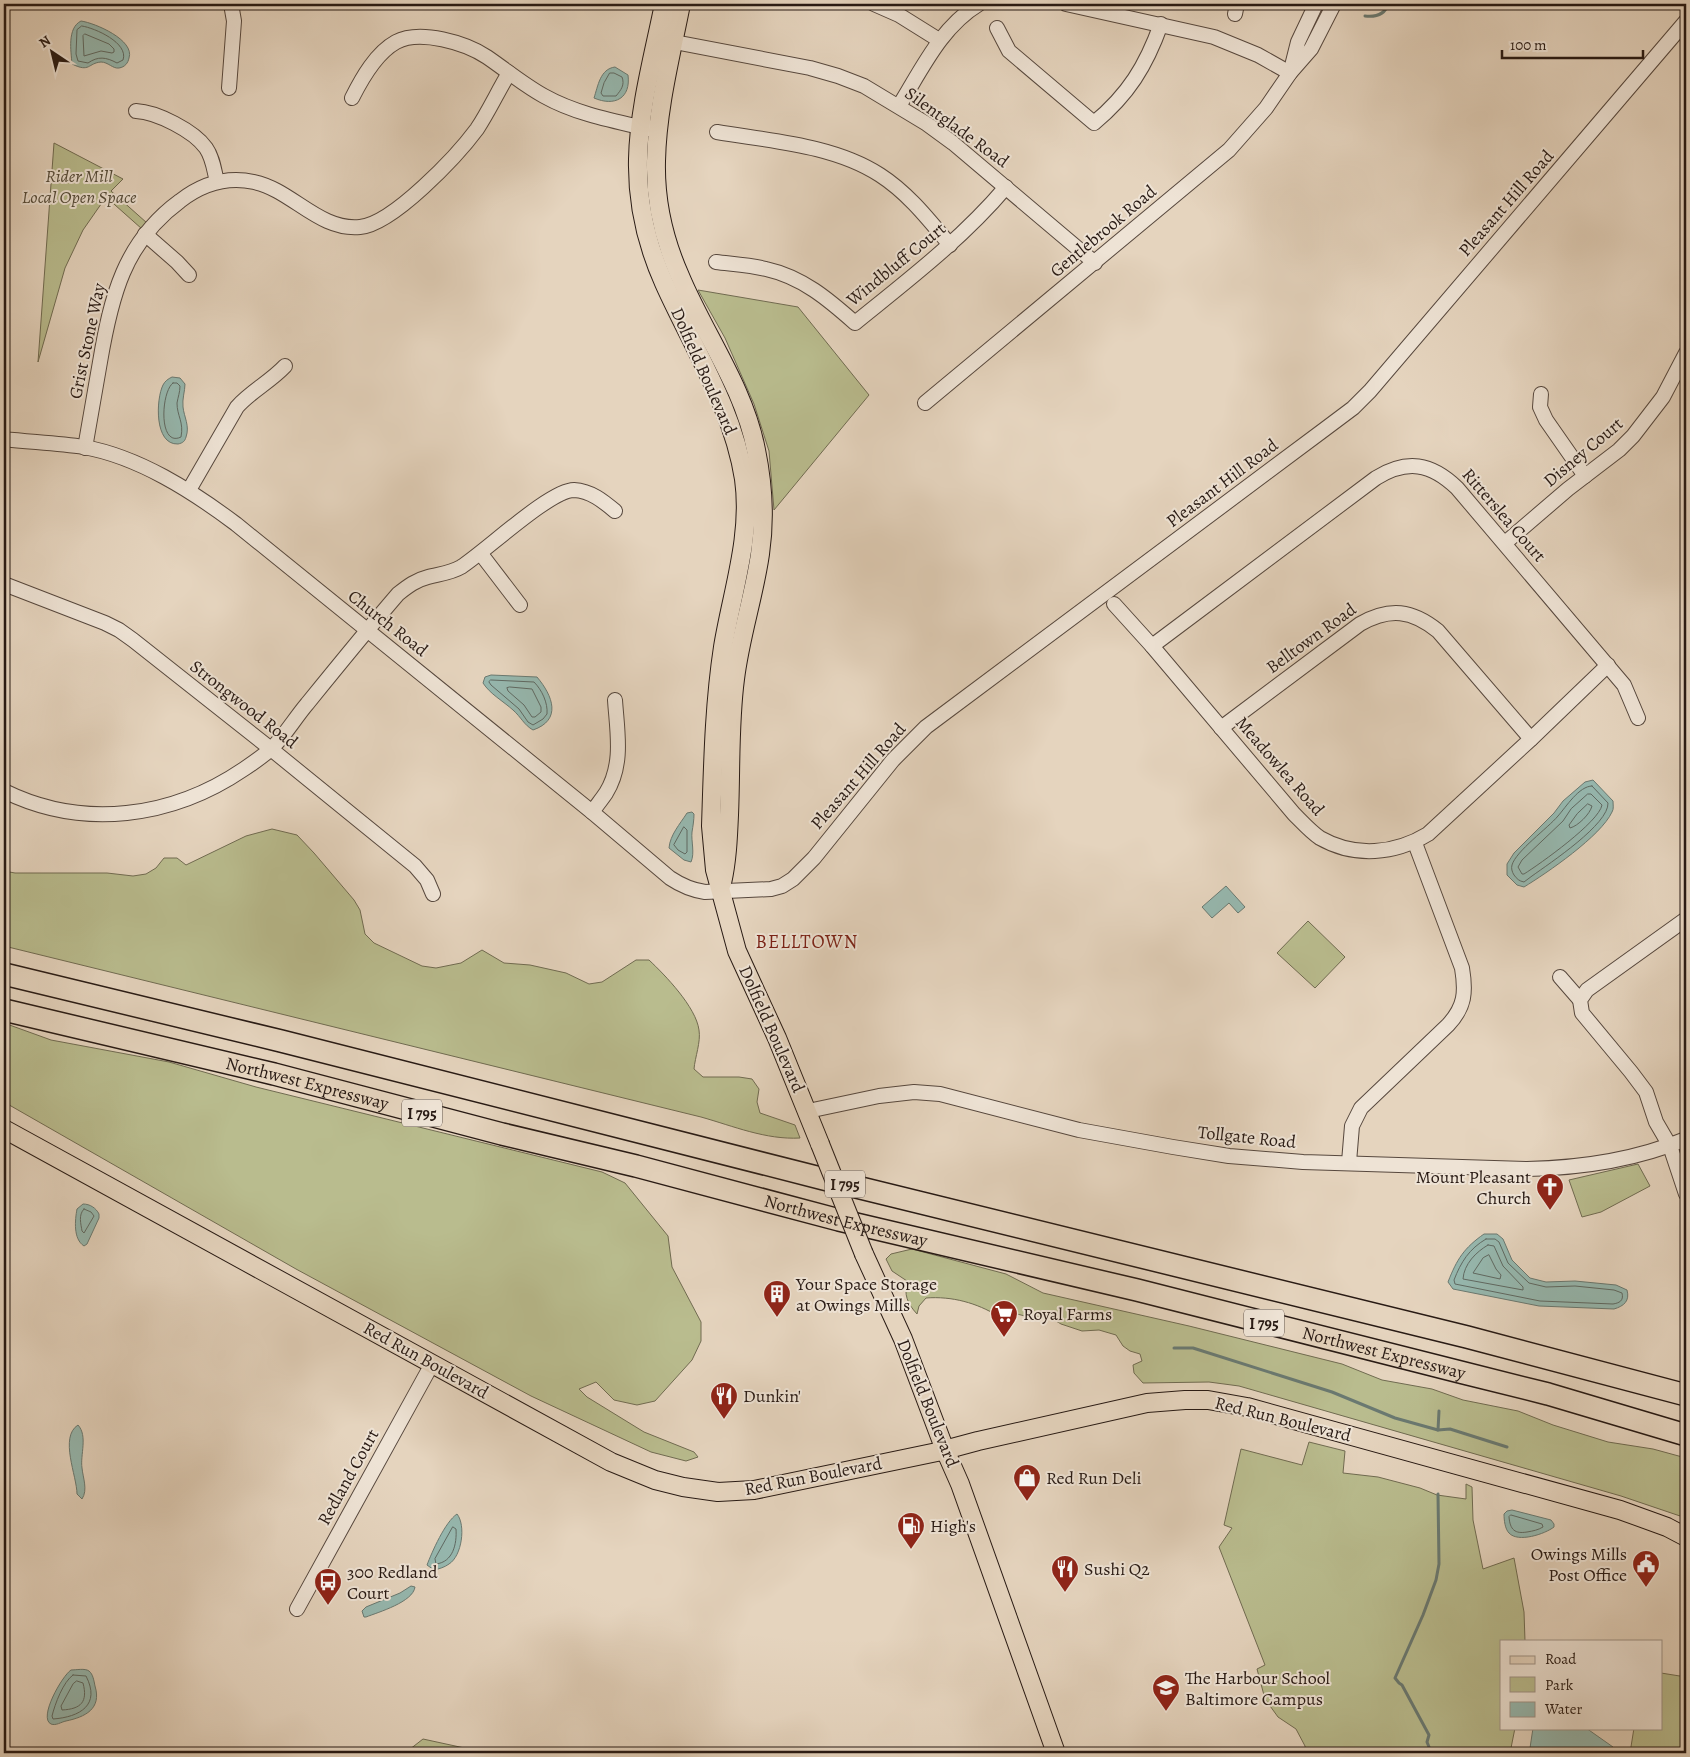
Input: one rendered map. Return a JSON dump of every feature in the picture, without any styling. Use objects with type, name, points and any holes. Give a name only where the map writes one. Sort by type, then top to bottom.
[{"type":"highway","name":"Northwest Expressway","points":[[4,974],[281,1041],[824,1179],[1476,1340],[1686,1395]]},
{"type":"highway","name":"Northwest Expressway","points":[[4,1010],[274,1074],[839,1220],[1137,1290],[1548,1394],[1686,1435]]},
{"type":"main road","name":"Dolfield Boulevard","points":[[664,4],[665,40],[649,129],[656,163],[657,189],[662,221],[668,245],[680,276],[732,380],[746,416],[756,449],[761,480],[762,529],[760,554],[735,680],[725,870],[720,891],[737,950],[808,1111],[864,1254],[903,1339],[963,1493],[1056,1753]]},
{"type":"main road","name":"Dolfield Boulevard","points":[[665,40],[681,4]]},
{"type":"main road","name":"Red Run Boulevard","points":[[4,1129],[611,1462],[655,1480],[683,1487],[726,1492],[791,1484],[1147,1403],[1185,1400],[1222,1402],[1247,1407],[1620,1510],[1666,1527],[1686,1537]]},
{"type":"street","points":[[229,88],[234,21],[232,4]]},
{"type":"street","points":[[874,4],[899,14],[939,40]]},
{"type":"street","points":[[899,106],[939,40],[953,23],[979,4]]},
{"type":"street","points":[[1066,4],[1195,32],[1235,44],[1290,73]]},
{"type":"street","name":"Gentlebrook Road","points":[[1290,73],[1298,42],[1316,4]]},
{"type":"street","name":"Gentlebrook Road","points":[[925,403],[1229,150],[1266,108],[1290,73],[1311,49],[1334,4]]},
{"type":"street","name":"Pleasant Hill Road","points":[[720,891],[771,889],[782,886],[792,879],[814,858],[893,760],[926,727],[1353,408],[1390,369],[1686,21]]},
{"type":"street","points":[[997,28],[1009,51],[1094,124],[1110,110],[1133,83],[1146,62],[1161,24]]},
{"type":"street","points":[[352,98],[367,72],[388,48],[397,41],[408,37],[426,37],[467,47],[486,56],[544,96],[561,105],[585,114],[649,129]]},
{"type":"street","name":"Silentglade Road","points":[[665,40],[810,68],[864,86],[899,106],[953,143],[1095,263]]},
{"type":"street","name":"Grist Stone Way","points":[[85,448],[111,303],[122,274],[145,234],[172,206],[200,187],[217,182],[237,180],[256,182],[275,190],[313,213],[340,226],[360,227],[376,223],[405,203],[464,145],[478,127],[509,73]]},
{"type":"street","points":[[136,111],[160,116],[202,142],[212,160],[217,182]]},
{"type":"street","points":[[717,132],[814,149],[866,167],[909,198],[950,245]]},
{"type":"street","name":"Windbluff Court","points":[[716,262],[765,268],[801,281],[820,292],[855,323],[950,245],[985,212],[1006,188]]},
{"type":"street","points":[[145,234],[189,275]]},
{"type":"street","name":"Disney Court","points":[[1505,543],[1619,450],[1648,418],[1663,397],[1686,353]]},
{"type":"street","points":[[189,490],[237,407],[245,398],[267,383],[285,366]]},
{"type":"street","points":[[1540,394],[1540,407],[1546,420],[1585,476]]},
{"type":"street","name":"Church Road","points":[[4,439],[85,448],[129,461],[160,474],[189,490],[236,524],[592,812],[670,878],[683,887],[694,891],[720,891]]},
{"type":"street","name":"Ritterslea Court","points":[[1152,646],[1376,478],[1398,467],[1419,466],[1428,468],[1448,479],[1505,543],[1624,685],[1638,718]]},
{"type":"street","points":[[4,791],[27,801],[64,810],[109,814],[133,812],[177,803],[201,793],[225,782],[271,749],[398,594],[408,586],[418,580],[459,568],[481,554],[547,501],[560,493],[574,490],[587,492],[597,496],[615,511]]},
{"type":"street","points":[[481,554],[520,605]]},
{"type":"street","name":"Strongwood Road","points":[[4,584],[119,630],[271,749],[415,866],[427,880],[433,894]]},
{"type":"street","name":"Meadowlea Road","points":[[1114,604],[1152,646],[1294,814],[1320,837],[1352,850],[1367,852],[1382,851],[1415,843],[1428,834],[1531,740],[1608,664]]},
{"type":"street","name":"Belltown Road","points":[[1222,728],[1360,624],[1384,613],[1397,613],[1411,615],[1424,620],[1438,631],[1531,740]]},
{"type":"street","points":[[592,812],[607,792],[618,761],[615,700]]},
{"type":"street","points":[[1349,1162],[1352,1126],[1361,1108],[1452,1020],[1461,1007],[1464,996],[1462,968],[1415,843]]},
{"type":"street","points":[[1580,1000],[1587,990],[1686,918]]},
{"type":"street","points":[[1560,977],[1580,1000],[1582,1013],[1646,1092],[1656,1122],[1670,1146],[1686,1194]]},
{"type":"street","name":"Tollgate Road","points":[[808,1111],[888,1095],[914,1092],[955,1098],[1079,1130],[1173,1147],[1270,1160],[1526,1169],[1560,1168],[1609,1162],[1686,1140]]},
{"type":"street","name":"Redland Court","points":[[297,1609],[432,1364]]},
{"type":"green space","name":"Rider Mill Local Open Space","points":[[54,143],[123,179],[111,191],[147,223],[142,229],[106,197],[83,230],[65,268],[38,362]]},
{"type":"green space","points":[[698,290],[798,307],[869,395],[774,510],[769,451],[754,404],[725,338]]},
{"type":"green space","points":[[272,829],[297,835],[314,853],[354,900],[360,910],[365,934],[374,943],[422,966],[436,968],[461,963],[482,950],[504,963],[530,965],[566,973],[589,984],[602,982],[636,960],[649,960],[679,992],[697,1021],[699,1039],[694,1069],[703,1077],[752,1079],[759,1089],[757,1102],[760,1113],[795,1125],[800,1138],[762,1135],[701,1117],[4,946],[4,871],[15,873],[107,873],[133,876],[146,874],[156,868],[164,858],[177,858],[186,865],[246,836]]},
{"type":"green space","points":[[1308,921],[1345,957],[1315,988],[1277,953]]},
{"type":"green space","points":[[4,1023],[51,1040],[169,1062],[256,1087],[602,1172],[625,1183],[668,1236],[672,1267],[701,1322],[701,1341],[692,1360],[655,1401],[637,1405],[614,1400],[596,1382],[579,1389],[587,1397],[644,1432],[694,1452],[698,1457],[686,1461],[651,1452],[531,1396],[296,1269],[4,1102]]},
{"type":"green space","points":[[1638,1164],[1650,1186],[1601,1212],[1582,1217],[1569,1180]]},
{"type":"green space","points":[[912,1249],[1006,1274],[1043,1293],[1189,1326],[1342,1364],[1382,1380],[1432,1389],[1463,1400],[1518,1411],[1553,1425],[1608,1442],[1653,1449],[1686,1458],[1686,1518],[1621,1496],[1239,1386],[1209,1382],[1143,1383],[1134,1373],[1133,1365],[1142,1361],[1140,1354],[1130,1351],[1123,1346],[1116,1335],[1099,1330],[1082,1331],[1061,1324],[1048,1316],[1029,1317],[1013,1313],[998,1316],[982,1307],[964,1301],[945,1298],[926,1298],[919,1306],[917,1314],[907,1299],[907,1281],[892,1271],[886,1259],[891,1254]]},
{"type":"green space","points":[[1309,1442],[1345,1451],[1343,1473],[1378,1477],[1420,1488],[1437,1495],[1466,1499],[1466,1484],[1472,1487],[1473,1520],[1483,1569],[1514,1558],[1524,1612],[1525,1640],[1500,1640],[1500,1730],[1515,1730],[1510,1753],[1306,1753],[1305,1746],[1296,1729],[1278,1717],[1265,1699],[1257,1669],[1265,1665],[1219,1547],[1232,1528],[1224,1525],[1241,1449],[1302,1465]]},
{"type":"green space","points":[[1662,1673],[1686,1677],[1686,1753],[1630,1753],[1634,1730],[1662,1730]]},
{"type":"green space","points":[[423,1739],[469,1749],[467,1753],[405,1753]]},
{"type":"water","points":[[81,21],[104,29],[120,39],[129,51],[128,62],[117,68],[101,62],[86,68],[72,64],[72,34],[77,24]]},
{"type":"water","points":[[615,67],[628,75],[627,90],[624,95],[615,101],[602,101],[594,98],[598,83],[603,75],[610,68]]},
{"type":"water","points":[[172,377],[180,378],[185,384],[183,404],[187,433],[184,441],[178,444],[170,442],[165,437],[161,429],[158,410],[163,385]]},
{"type":"water","points":[[491,675],[537,677],[543,684],[550,699],[552,707],[548,720],[542,726],[533,730],[530,728],[483,683],[485,677]]},
{"type":"water","points":[[1593,780],[1613,801],[1613,811],[1606,822],[1585,843],[1546,873],[1524,887],[1517,885],[1507,875],[1507,864],[1514,853],[1554,813],[1563,801],[1585,782]]},
{"type":"water","points":[[692,812],[694,816],[693,855],[691,862],[684,860],[669,848],[676,830],[687,813]]},
{"type":"water","points":[[1226,886],[1245,907],[1238,913],[1229,903],[1212,918],[1202,907]]},
{"type":"water","points":[[83,1204],[92,1207],[99,1214],[87,1244],[84,1246],[78,1239],[75,1224],[77,1209]]},
{"type":"water","points":[[1484,1234],[1497,1234],[1503,1239],[1512,1260],[1530,1278],[1546,1282],[1575,1281],[1616,1285],[1627,1290],[1627,1300],[1623,1305],[1614,1309],[1539,1306],[1453,1289],[1448,1282],[1458,1260],[1471,1244]]},
{"type":"water","points":[[78,1425],[83,1435],[82,1463],[85,1488],[82,1499],[77,1494],[69,1447],[70,1438]]},
{"type":"water","points":[[1512,1510],[1551,1520],[1554,1527],[1532,1536],[1513,1536],[1507,1529],[1504,1516],[1507,1511]]},
{"type":"water","points":[[457,1514],[460,1519],[462,1533],[460,1548],[449,1564],[434,1570],[427,1565],[429,1559],[444,1530]]},
{"type":"water","points":[[411,1586],[415,1587],[413,1592],[402,1602],[364,1617],[362,1611],[366,1607],[400,1593]]},
{"type":"water","points":[[71,1670],[90,1672],[97,1694],[96,1701],[90,1711],[80,1717],[51,1724],[47,1714],[49,1706],[57,1688]]},
{"type":"water","points":[[1533,1730],[1589,1730],[1613,1747],[1618,1753],[1534,1753],[1530,1748]]},
{"type":"waterway","points":[[1365,16],[1382,13],[1388,4]]},
{"type":"waterway","points":[[1174,1348],[1193,1348],[1332,1392],[1395,1418],[1438,1430],[1450,1429],[1507,1447]]},
{"type":"waterway","points":[[1438,1430],[1439,1411]]},
{"type":"waterway","points":[[1437,1753],[1435,1751],[1431,1752],[1427,1742],[1429,1735],[1402,1685],[1395,1678],[1423,1615],[1436,1580],[1439,1564],[1438,1494]]},
{"type":"place","name":"Mount Pleasant Church","points":[[1550,1211]]},
{"type":"place","name":"Your Space Storage at Owings Mills","points":[[777,1318]]},
{"type":"place","name":"Royal Farms","points":[[1004,1338]]},
{"type":"place","name":"Dunkin'","points":[[724,1420]]},
{"type":"place","name":"Red Run Deli","points":[[1027,1502]]},
{"type":"place","name":"High's","points":[[911,1550]]},
{"type":"place","name":"Owings Mills Post Office","points":[[1646,1588]]},
{"type":"place","name":"Sushi Q2","points":[[1065,1593]]},
{"type":"place","name":"300 Redland Court","points":[[328,1606]]},
{"type":"place","name":"The Harbour School Baltimore Campus","points":[[1166,1712]]},
{"type":"district","name":"BELLTOWN","points":[[807,941]]}]
